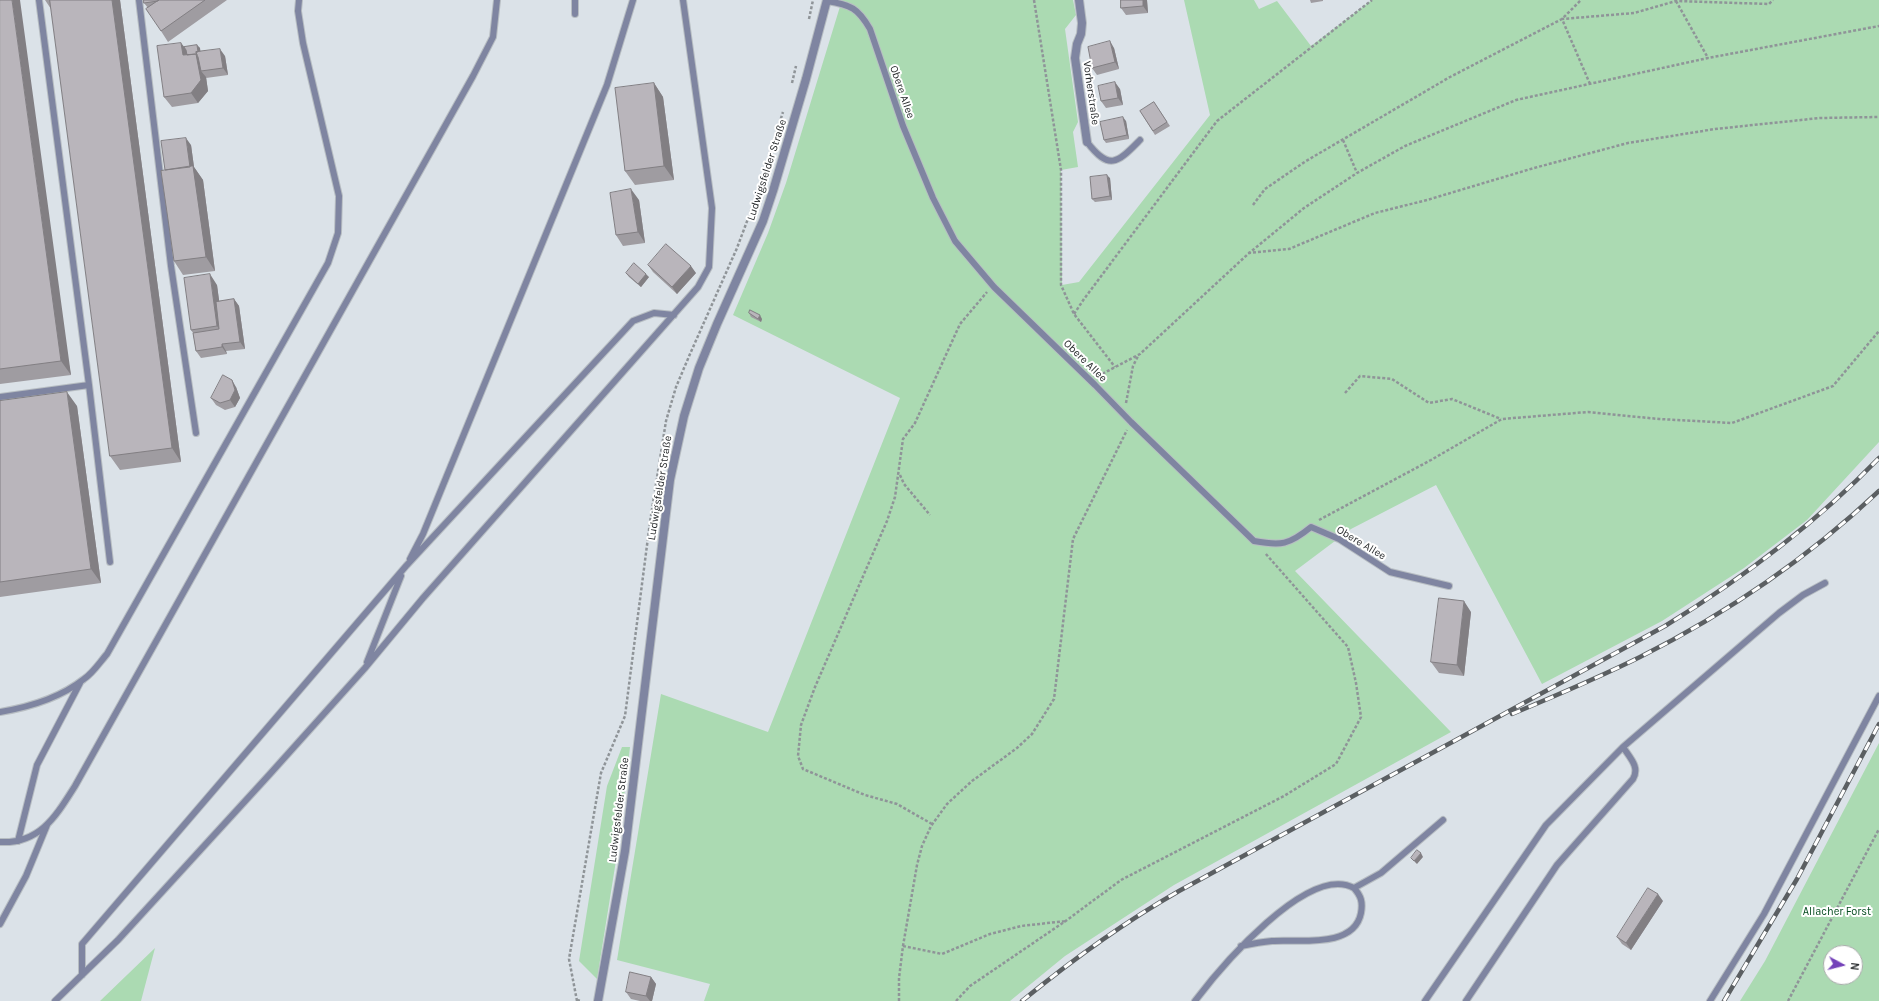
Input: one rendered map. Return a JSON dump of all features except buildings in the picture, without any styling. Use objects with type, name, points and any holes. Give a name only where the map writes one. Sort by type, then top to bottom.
[{"type":"street","name":"Ludwigsfelder Straße","points":[[598,1001],[625,851],[669,487],[678,440],[699,368],[763,221],[806,79],[827,0]]},
{"type":"street","name":"Vorherstraße","points":[[1079,0],[1082,34],[1077,44],[1075,58],[1087,142]]},
{"type":"lane","points":[[39,0],[89,385],[110,562]]},
{"type":"lane","points":[[139,0],[171,266],[196,433]]},
{"type":"lane","points":[[18,841],[37,765],[81,681],[107,654],[328,262],[338,233],[338,196],[303,43],[298,12],[299,0]]},
{"type":"lane","points":[[0,842],[18,841],[37,833],[56,816],[75,786],[473,76],[493,37],[497,0]]},
{"type":"lane","points":[[575,0],[576,14]]},
{"type":"lane","points":[[365,668],[395,587],[422,534],[607,86],[633,0]]},
{"type":"lane","points":[[55,1001],[118,940],[365,668],[423,598],[698,287],[709,267],[712,208],[683,0]]},
{"type":"lane","name":"Obere Allee","points":[[827,0],[854,8],[862,15],[870,30],[903,126],[933,198],[954,241],[994,287],[1095,385],[1121,413],[1254,541]]},
{"type":"lane","points":[[1087,142],[1096,154],[1110,161],[1121,158],[1140,140]]},
{"type":"lane","points":[[82,975],[82,944],[406,566],[633,321],[654,313],[674,315]]},
{"type":"lane","points":[[0,397],[89,385]]},
{"type":"lane","points":[[1254,541],[1274,544],[1295,540],[1311,527]]},
{"type":"lane","name":"Obere Allee","points":[[1311,527],[1338,539],[1390,572],[1448,586]]},
{"type":"lane","points":[[1425,1001],[1546,825],[1623,747],[1779,613],[1803,594],[1825,583]]},
{"type":"lane","points":[[0,712],[44,701],[81,681]]},
{"type":"lane","points":[[1710,1001],[1764,914],[1879,696]]},
{"type":"lane","points":[[1466,1001],[1558,865],[1637,773],[1636,768],[1623,747]]},
{"type":"lane","points":[[1354,888],[1381,873],[1443,820]]},
{"type":"lane","points":[[0,924],[26,876],[48,823]]},
{"type":"lane","points":[[1195,1001],[1213,977],[1241,946],[1271,918],[1309,892],[1334,884],[1346,884],[1354,888],[1360,895],[1362,906],[1359,920],[1349,932],[1330,939],[1302,942],[1273,941],[1241,946]]},
{"type":"path","points":[[1034,0],[1061,170],[1061,285],[1074,314],[1115,367]]},
{"type":"path","points":[[1074,314],[1217,121],[1372,0]]},
{"type":"path","points":[[1253,205],[1265,189],[1306,161],[1450,77],[1562,19],[1581,0]]},
{"type":"path","points":[[1562,19],[1634,13],[1676,1],[1769,4],[1773,0]]},
{"type":"path","points":[[1676,1],[1708,58]]},
{"type":"path","points":[[1562,19],[1590,84]]},
{"type":"path","points":[[1095,385],[1102,374],[1140,354],[1248,254],[1304,208],[1357,173],[1405,146],[1516,100],[1708,58],[1879,26]]},
{"type":"path","points":[[1248,254],[1289,249],[1375,213],[1427,200],[1534,168],[1628,144],[1715,129],[1797,120],[1879,117]]},
{"type":"path","points":[[1343,140],[1357,173]]},
{"type":"path","points":[[932,824],[897,804],[865,795],[803,769],[798,756],[801,725],[815,687],[887,521],[895,497],[900,474],[903,439],[915,422],[960,324],[984,294],[994,287]]},
{"type":"path","points":[[1311,527],[1319,520],[1431,460],[1502,419],[1588,412],[1659,419],[1732,423],[1833,386],[1879,331]]},
{"type":"path","points":[[1121,413],[1128,401],[1133,366],[1140,354]]},
{"type":"path","points":[[1345,393],[1360,376],[1392,379],[1429,403],[1452,399],[1502,419]]},
{"type":"path","points":[[899,1001],[899,978],[917,865],[922,846],[932,824],[946,804],[972,781],[1017,748],[1032,734],[1054,699],[1073,539],[1131,422]]},
{"type":"path","points":[[900,474],[904,484],[930,515]]},
{"type":"path","points":[[956,1001],[970,986],[1067,920],[1121,880],[1284,796],[1336,764],[1361,717],[1356,682],[1348,647],[1254,541]]},
{"type":"path","points":[[1788,1001],[1879,829]]},
{"type":"path","points":[[904,946],[942,954],[990,934],[1021,926],[1067,920]]},
{"type":"path","points":[[577,1000],[581,1001]]},
{"type":"green space","points":[[842,0],[1073,0],[1076,15],[1065,29],[1078,122],[1073,132],[1078,167],[1061,170],[1062,285],[1079,282],[1210,115],[1184,0],[1254,0],[1259,9],[1277,1],[1311,46],[1372,0],[1879,0],[1879,442],[1807,520],[1744,568],[1662,621],[1542,684],[1436,485],[1351,529],[1295,571],[1451,732],[1174,885],[1065,956],[1010,1001],[704,1001],[710,984],[617,960],[661,694],[768,732],[900,398],[733,315],[768,233],[786,183]]},
{"type":"green space","name":"Allacher Forst","points":[[1879,743],[1879,1001],[1740,1001],[1765,961]]},
{"type":"green space","points":[[622,747],[630,747],[618,848],[597,979],[579,961],[607,786]]},
{"type":"green space","points":[[155,948],[141,1001],[100,1001]]},
{"type":"railway","points":[[1022,1001],[1098,943],[1158,903],[1665,626],[1694,608],[1750,569],[1804,528],[1879,458]]},
{"type":"railway","points":[[1512,714],[1624,665],[1704,622],[1766,583],[1824,539],[1879,491]]},
{"type":"railway","points":[[1724,1001],[1797,879],[1879,724]]}]
